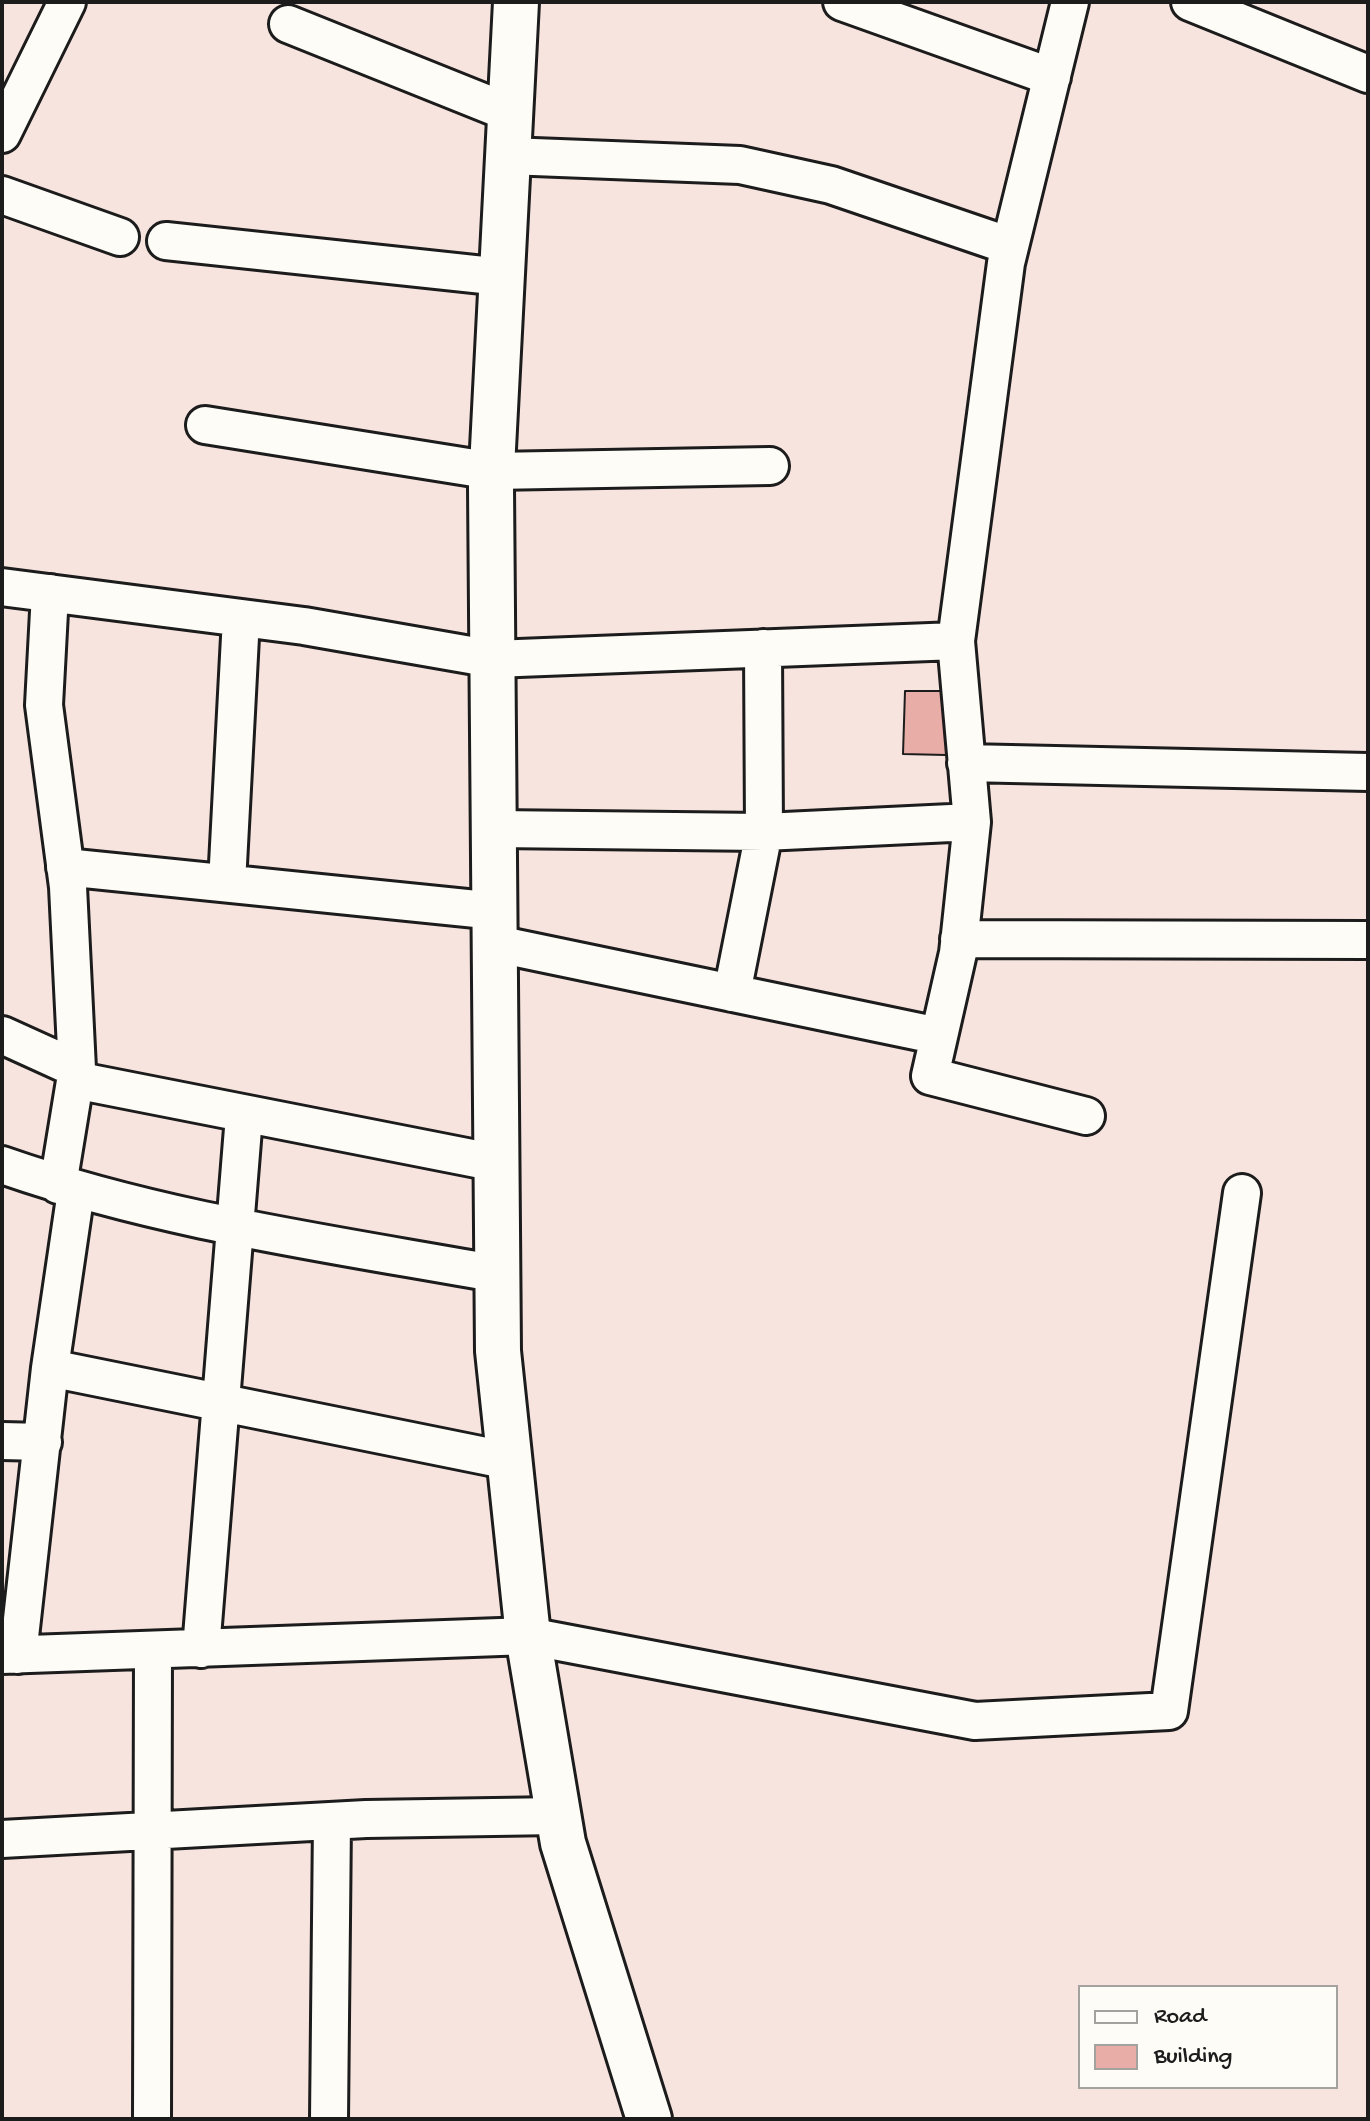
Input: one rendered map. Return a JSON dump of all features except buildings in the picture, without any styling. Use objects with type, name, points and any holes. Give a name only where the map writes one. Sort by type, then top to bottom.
[{"type":"main road","points":[[516,2],[493,471],[498,1351],[528,1636],[563,1843],[649,2119]]},
{"type":"street","points":[[2,134],[67,2]]},
{"type":"street","points":[[842,2],[1052,77]]},
{"type":"street","points":[[1070,2],[1010,246],[956,641],[972,822],[959,939],[930,1076],[1086,1116]]},
{"type":"street","points":[[1190,2],[1368,74]]},
{"type":"street","points":[[288,24],[510,113]]},
{"type":"street","points":[[508,156],[740,165],[831,185],[1010,246]]},
{"type":"street","points":[[2,195],[120,237]]},
{"type":"street","points":[[166,241],[502,277]]},
{"type":"street","points":[[205,425],[493,471],[770,466]]},
{"type":"street","points":[[2,587],[241,618],[493,659],[956,641]]},
{"type":"street","points":[[50,593],[44,705],[65,867],[76,1074],[43,1442],[10,1655],[528,1636],[975,1721],[1169,1711],[1242,1193]]},
{"type":"street","points":[[227,883],[241,618]]},
{"type":"street","points":[[732,993],[764,832],[763,648]]},
{"type":"street","points":[[966,763],[1368,772]]},
{"type":"street","points":[[495,829],[764,832],[972,822]]},
{"type":"street","points":[[65,867],[227,883],[496,927],[732,993],[939,1036]]},
{"type":"street","points":[[959,939],[1368,940]]},
{"type":"street","points":[[2,1035],[76,1074],[244,1116],[497,1163]]},
{"type":"street","points":[[201,1649],[244,1116]]},
{"type":"street","points":[[2,1165],[67,1188],[234,1227],[498,1274]]},
{"type":"street","points":[[50,1368],[220,1405],[510,1461]]},
{"type":"street","points":[[2,1441],[43,1442]]},
{"type":"street","points":[[152,2119],[153,1651]]},
{"type":"street","points":[[2,1839],[332,1821],[558,1816]]},
{"type":"street","points":[[329,2119],[332,1821]]}]
